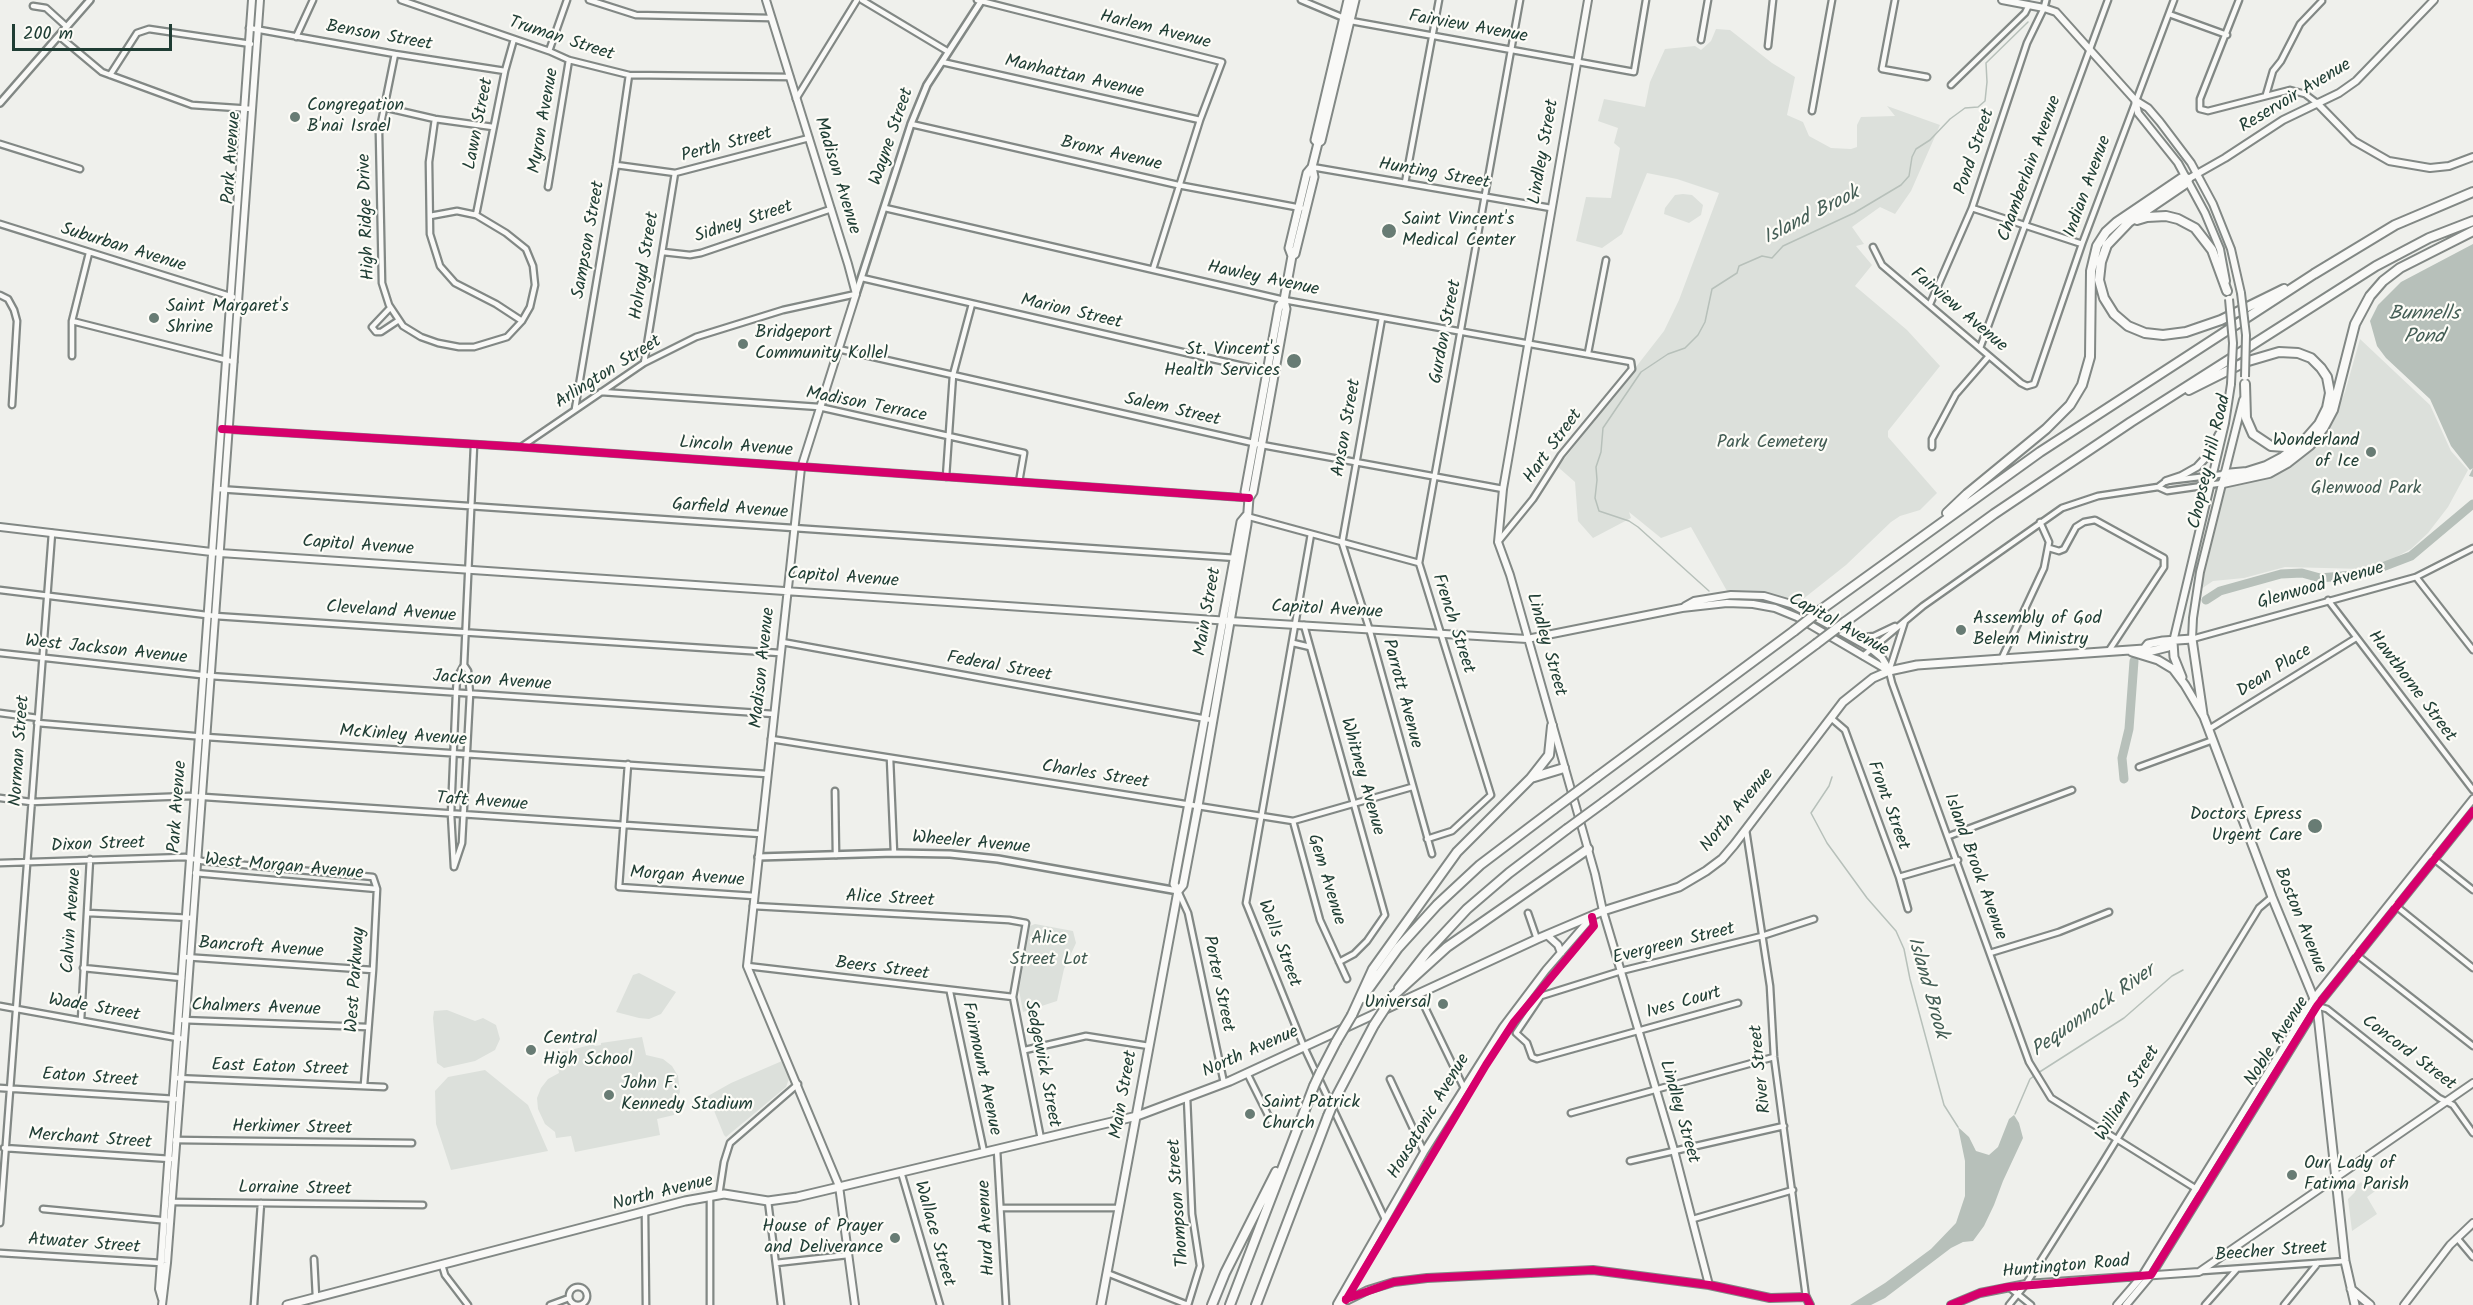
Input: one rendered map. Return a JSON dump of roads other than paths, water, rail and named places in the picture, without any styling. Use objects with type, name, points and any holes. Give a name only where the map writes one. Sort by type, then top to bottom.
[{"type":"highway","points":[[1935,526],[1960,500],[2054,422],[2073,400],[2084,380],[2090,357],[2091,271],[2097,246],[2109,228],[2121,218],[2182,178],[2187,179],[2185,184],[2136,216],[2115,234],[2105,249],[2101,262],[2099,280],[2111,311],[2132,328],[2150,334],[2177,333],[2209,325],[2314,274]]},
{"type":"highway","points":[[1230,1305],[1314,1086],[1336,1042],[1386,964],[1437,905],[1488,859],[1935,526],[2064,436],[2314,274],[2395,225],[2473,192]]},
{"type":"highway","points":[[2115,234],[2130,223],[2147,217],[2166,216],[2187,223],[2199,232],[2210,246],[2228,295]]},
{"type":"highway","points":[[1256,1305],[1335,1099],[1374,1025],[1428,951],[1467,909],[1502,878],[1567,829],[1845,622],[2028,490],[2376,266],[2429,238],[2473,220]]},
{"type":"highway","points":[[2223,483],[2269,472],[2287,463],[2310,445],[2324,427],[2333,410],[2353,330],[2370,296],[2383,281],[2400,268],[2473,231]]},
{"type":"highway","points":[[2148,411],[2253,359],[2275,353],[2298,353],[2318,364],[2327,377],[2329,388],[2327,408],[2312,433],[2291,452],[2275,462],[2256,469],[2225,474]]},
{"type":"highway","points":[[2245,380],[2248,423],[2253,434],[2261,442],[2275,447],[2289,447],[2312,433]]},
{"type":"highway","points":[[1352,1015],[1373,969],[1451,860],[1532,778],[1549,755],[1552,726]]},
{"type":"highway","points":[[1532,778],[1564,768]]},
{"type":"highway","points":[[1393,996],[1447,947],[1588,849]]},
{"type":"highway","points":[[1212,1305],[1294,1136]]},
{"type":"main road","name":"Park Avenue","points":[[206,676],[215,616],[220,553],[225,361],[238,298],[242,189],[240,167],[252,0]]},
{"type":"main road","name":"Park Avenue","points":[[225,429],[234,362],[230,297],[242,189],[248,168],[260,0]]},
{"type":"main road","name":"Madison Avenue","points":[[766,0],[856,294],[801,468],[747,966],[839,1186],[855,1305]]},
{"type":"main road","name":"Main Street","points":[[1347,20],[1348,0]]},
{"type":"main road","name":"Main Street","points":[[1101,1305],[1179,891],[1174,884],[1194,805],[1237,558],[1247,524],[1249,498],[1253,492],[1258,444],[1271,372],[1286,309],[1284,300],[1292,256],[1289,248],[1302,208],[1307,173],[1312,167],[1317,143],[1314,140],[1333,80],[1347,20],[1355,0]]},
{"type":"main road","name":"Lindley Street","points":[[1588,0],[1503,489],[1498,542],[1510,574],[1588,849],[1603,911],[1674,1150],[1709,1285]]},
{"type":"main road","points":[[2002,0],[2044,8]]},
{"type":"main road","name":"Reservoir Avenue","points":[[2187,179],[2283,120],[2339,93],[2362,76],[2434,0]]},
{"type":"main road","name":"Chopsey Hill Road","points":[[2044,8],[2056,12],[2135,100],[2154,114],[2198,174],[2224,230],[2241,293],[2246,335],[2245,380],[2239,420],[2200,572],[2193,618],[2192,639],[2204,717]]},
{"type":"main road","name":"Chopsey Hill Road","points":[[2135,100],[2138,113],[2170,152],[2187,179],[2216,240],[2222,259],[2228,295],[2233,343],[2231,384],[2225,423],[2173,642],[2174,657],[2185,685]]},
{"type":"main road","points":[[2317,104],[2354,141],[2389,161],[2430,168],[2449,166],[2473,157]]},
{"type":"main road","points":[[240,167],[248,168]]},
{"type":"main road","points":[[2166,481],[2187,474],[2201,463],[2212,450],[2225,423]]},
{"type":"main road","name":"Park Avenue","points":[[162,1302],[206,676],[207,615],[221,489]]},
{"type":"main road","name":"Capitol Avenue","points":[[0,526],[213,553],[1527,639],[1682,608],[1727,603],[1775,608],[1797,617],[1889,671]]},
{"type":"main road","name":"Capitol Avenue","points":[[1682,608],[1694,601],[1731,595],[1764,596],[1791,604],[1870,648],[1882,658],[1889,671]]},
{"type":"main road","name":"Glenwood Avenue","points":[[2127,651],[2144,649],[2151,644],[2163,641],[2192,639]]},
{"type":"main road","points":[[2127,651],[2164,663],[2177,674],[2185,685]]},
{"type":"main road","name":"North Avenue","points":[[287,1305],[710,1196],[734,1194],[768,1201],[797,1197],[1137,1116],[1247,1073],[1537,939],[1603,911],[1689,882],[1722,859],[1843,702],[1859,687],[1889,671],[1938,663],[2127,651]]},
{"type":"main road","name":"Boston Avenue","points":[[2185,685],[2209,729],[2272,897],[2316,1002],[2345,1261],[2355,1305]]},
{"type":"main road","name":"Noble Avenue","points":[[2126,1305],[2151,1275],[2200,1190],[2316,1002],[2432,857],[2473,799]]},
{"type":"main road","name":"Noble Avenue","points":[[2432,857],[2473,811]]},
{"type":"main road","name":"Housatonic Avenue","points":[[1337,1305],[1424,1152],[1503,1027],[1591,918]]},
{"type":"main road","points":[[1547,935],[1558,945],[1561,953]]},
{"type":"main road","name":"Park Avenue","points":[[182,1019],[182,978],[187,957]]},
{"type":"main road","points":[[2199,1272],[2473,1083]]},
{"type":"main road","name":"Noble Avenue","points":[[2117,1305],[2142,1276],[2200,1190]]},
{"type":"main road","points":[[2404,1305],[2457,1238],[2473,1223]]},
{"type":"main road","points":[[1337,1305],[1368,1290],[1394,1282],[1427,1278],[1593,1270],[1709,1285],[1770,1298],[1808,1302]]},
{"type":"main road","name":"Huntington Road","points":[[1951,1305],[1980,1293],[2026,1284],[2199,1272]]},
{"type":"main road","points":[[2351,1289],[2370,1305]]},
{"type":"street","points":[[0,104],[90,0]]},
{"type":"street","points":[[296,37],[314,0]]},
{"type":"street","name":"Truman Street","points":[[401,0],[569,60],[629,75],[790,77]]},
{"type":"street","points":[[549,51],[567,0]]},
{"type":"street","points":[[589,0],[636,15],[770,18]]},
{"type":"street","points":[[796,99],[857,0]]},
{"type":"street","points":[[862,0],[947,51]]},
{"type":"street","name":"Fairview Avenue","points":[[1301,0],[1347,20],[1634,72],[1646,0]]},
{"type":"street","points":[[1405,183],[1439,0]]},
{"type":"street","name":"Gurdon Street","points":[[1419,563],[1520,0]]},
{"type":"street","points":[[1701,40],[1708,0]]},
{"type":"street","points":[[1768,46],[1773,0]]},
{"type":"street","points":[[1812,111],[1832,0]]},
{"type":"street","points":[[1895,0],[1882,69],[1927,77]]},
{"type":"street","points":[[2044,8],[2046,0]]},
{"type":"street","name":"Chamberlain Avenue","points":[[1980,348],[2108,0]]},
{"type":"street","name":"Indian Avenue","points":[[2034,384],[2082,244],[2174,0]]},
{"type":"street","points":[[2239,0],[2200,99],[2200,109],[2208,111],[2266,95],[2294,91],[2309,96],[2317,104]]},
{"type":"street","name":"Wayne Street","points":[[856,294],[911,124],[927,85],[980,1]]},
{"type":"street","name":"Harlem Avenue","points":[[980,1],[1222,62],[1200,120]]},
{"type":"street","points":[[2266,95],[2273,71],[2281,61],[2300,24],[2322,1]]},
{"type":"street","points":[[1951,85],[2025,13],[2029,5]]},
{"type":"street","points":[[33,6],[46,8],[67,27]]},
{"type":"street","name":"Pond Street","points":[[1930,304],[1972,208],[2027,43],[2044,8]]},
{"type":"street","points":[[2169,14],[2227,35]]},
{"type":"street","name":"Benson Street","points":[[249,28],[505,71]]},
{"type":"street","points":[[110,75],[137,33],[149,29],[257,45]]},
{"type":"street","points":[[59,36],[102,72],[192,105],[252,109]]},
{"type":"street","name":"Lawn Street","points":[[476,215],[505,71],[514,39]]},
{"type":"street","name":"High Ridge Drive","points":[[394,54],[379,133],[378,184],[382,209],[382,283],[390,308],[399,320],[420,337],[459,347],[474,347],[507,337],[522,321],[530,307],[535,285],[533,266],[526,249],[506,233],[476,215],[456,212],[430,216]]},
{"type":"street","name":"Myron Avenue","points":[[548,186],[569,60]]},
{"type":"street","name":"Manhattan Avenue","points":[[942,62],[1200,120]]},
{"type":"street","name":"Sampson Street","points":[[575,409],[629,75]]},
{"type":"street","points":[[383,108],[435,119],[493,127]]},
{"type":"street","points":[[435,119],[429,162],[429,234],[440,266],[455,283],[522,321]]},
{"type":"street","points":[[1152,269],[1200,120]]},
{"type":"street","name":"Bronx Avenue","points":[[911,124],[1178,184],[1302,208]]},
{"type":"street","name":"Perth Street","points":[[616,165],[675,173],[809,138]]},
{"type":"street","points":[[0,144],[80,169]]},
{"type":"street","name":"Hunting Street","points":[[1312,167],[1551,208]]},
{"type":"street","name":"Holroyd Street","points":[[644,363],[675,173]]},
{"type":"street","name":"Hawley Avenue","points":[[885,207],[1284,300],[1631,362],[1632,369]]},
{"type":"street","points":[[1972,208],[2082,244]]},
{"type":"street","name":"Sidney Street","points":[[663,252],[690,255],[701,253],[831,209]]},
{"type":"street","name":"Suburban Avenue","points":[[0,224],[238,298]]},
{"type":"street","name":"Fairview Avenue","points":[[1873,247],[1882,265],[2021,383],[2027,386],[2034,384]]},
{"type":"street","points":[[72,356],[72,321],[89,253]]},
{"type":"street","points":[[1588,353],[1606,260]]},
{"type":"street","name":"Marion Street","points":[[862,278],[1271,372]]},
{"type":"street","name":"Arlington Street","points":[[521,447],[644,363],[707,333],[783,310],[856,294]]},
{"type":"street","points":[[0,295],[8,299],[15,310],[17,321],[12,405]]},
{"type":"street","points":[[946,477],[953,375],[972,304]]},
{"type":"street","points":[[390,308],[372,327],[376,332],[381,332],[399,320]]},
{"type":"street","name":"Anson Street","points":[[1342,543],[1382,318]]},
{"type":"street","points":[[72,321],[234,362]]},
{"type":"street","name":"Salem Street","points":[[838,349],[1258,444],[1503,489]]},
{"type":"street","points":[[1932,447],[1932,439],[1956,394],[1989,356]]},
{"type":"street","name":"Hart Street","points":[[1498,542],[1533,499],[1562,455],[1632,369]]},
{"type":"street","name":"Madison Terrace","points":[[601,392],[819,407],[1024,453],[1019,482]]},
{"type":"street","name":"Lincoln Avenue","points":[[225,429],[521,447],[1249,498]]},
{"type":"street","points":[[464,665],[468,672],[470,694],[467,755],[462,843],[454,867],[451,814],[456,693],[457,678],[464,665],[474,445]]},
{"type":"street","points":[[1863,656],[1905,621],[2062,508],[2088,498],[2158,487],[2166,481],[2225,474]]},
{"type":"street","points":[[2158,487],[2167,491],[2223,483]]},
{"type":"street","name":"Garfield Avenue","points":[[221,489],[1237,558]]},
{"type":"street","name":"French Street","points":[[1246,516],[1419,563],[1491,795],[1452,831],[1427,839]]},
{"type":"street","points":[[2049,548],[2060,551],[2064,549],[2076,527],[2084,522],[2095,520],[2164,558],[2164,567],[2108,652]]},
{"type":"street","points":[[2001,660],[2044,568],[2049,548],[2048,535],[2040,522]]},
{"type":"street","name":"Norman Street","points":[[0,1223],[1,1169],[16,1009],[52,533]]},
{"type":"street","name":"Wells Street","points":[[1311,534],[1300,625],[1293,643],[1246,903],[1304,1047],[1386,1220]]},
{"type":"street","name":"Parrott Avenue","points":[[1342,543],[1369,628],[1432,854]]},
{"type":"street","name":"Glenwood Avenue","points":[[2192,639],[2416,577],[2473,548]]},
{"type":"street","points":[[2416,577],[2473,650]]},
{"type":"street","name":"Cleveland Avenue","points":[[0,590],[215,616],[780,653]]},
{"type":"street","name":"Hawthorne Street","points":[[2328,600],[2473,790]]},
{"type":"street","points":[[1851,638],[1874,636],[1905,621]]},
{"type":"street","points":[[1889,671],[1905,621]]},
{"type":"street","name":"Whitney Avenue","points":[[1300,625],[1310,647],[1385,915],[1367,941],[1354,954],[1339,962]]},
{"type":"street","name":"Dean Place","points":[[2209,729],[2356,638]]},
{"type":"street","name":"Federal Street","points":[[782,642],[1209,719]]},
{"type":"street","points":[[1293,643],[1310,647]]},
{"type":"street","name":"West Jackson Avenue","points":[[0,653],[206,676]]},
{"type":"street","name":"Island Brook Avenue","points":[[1889,671],[1990,953],[2039,1080],[2051,1098],[2200,1190]]},
{"type":"street","name":"Jackson Avenue","points":[[206,676],[774,714]]},
{"type":"street","name":"McKinley Avenue","points":[[0,713],[38,720],[202,737],[767,774]]},
{"type":"street","name":"Front Street","points":[[1831,718],[1845,730],[1899,877],[1908,909]]},
{"type":"street","name":"Charles Street","points":[[771,739],[1293,821],[1412,787]]},
{"type":"street","points":[[2139,767],[2213,740]]},
{"type":"street","points":[[890,758],[894,853]]},
{"type":"street","points":[[624,826],[628,764]]},
{"type":"street","points":[[1949,836],[2072,790]]},
{"type":"street","points":[[836,791],[836,855]]},
{"type":"street","name":"Taft Avenue","points":[[0,798],[31,802],[198,797],[760,834]]},
{"type":"street","name":"Gem Avenue","points":[[1293,821],[1320,920],[1347,979]]},
{"type":"street","name":"Morgan Avenue","points":[[624,826],[619,887],[754,896]]},
{"type":"street","name":"River Street","points":[[1746,830],[1770,986],[1774,1057],[1808,1302]]},
{"type":"street","name":"Wheeler Avenue","points":[[758,857],[894,853],[950,854],[998,859],[1179,891]]},
{"type":"street","points":[[2432,857],[2473,890]]},
{"type":"street","name":"Dixon Street","points":[[0,863],[90,859],[193,859]]},
{"type":"street","name":"Calvin Avenue","points":[[81,1020],[90,859]]},
{"type":"street","name":"West Morgan Avenue","points":[[193,859],[373,877]]},
{"type":"street","points":[[1899,877],[1958,860]]},
{"type":"street","name":"West Morgan Avenue","points":[[192,873],[377,889]]},
{"type":"street","name":"West Parkway","points":[[364,1085],[377,889],[373,877]]},
{"type":"street","name":"Porter Street","points":[[1179,891],[1188,913],[1224,1083]]},
{"type":"street","name":"William Street","points":[[2009,1305],[2026,1284],[2117,1140],[2259,908],[2272,897]]},
{"type":"street","points":[[2394,905],[2473,968]]},
{"type":"street","name":"Alice Street","points":[[753,906],[1009,920],[1026,923]]},
{"type":"street","points":[[88,912],[189,918]]},
{"type":"street","points":[[1990,953],[2059,932],[2109,912]]},
{"type":"street","points":[[1528,913],[1537,939]]},
{"type":"street","name":"Evergreen Street","points":[[1541,996],[1621,971],[1762,936],[1814,919]]},
{"type":"street","name":"Sedgewick Street","points":[[1026,923],[1013,998],[1041,1139]]},
{"type":"street","points":[[2356,954],[2473,1046]]},
{"type":"street","name":"Bancroft Avenue","points":[[187,957],[373,970]]},
{"type":"street","name":"Beers Street","points":[[747,966],[1013,998]]},
{"type":"street","points":[[83,968],[182,978]]},
{"type":"street","name":"Fairmount Avenue","points":[[950,992],[984,1152]]},
{"type":"street","points":[[1419,995],[1464,1088]]},
{"type":"street","name":"Ives Court","points":[[1541,996],[1516,1032],[1516,1035],[1527,1043],[1534,1059],[1738,1003]]},
{"type":"street","name":"Concord Street","points":[[2316,1002],[2439,1098],[2452,1105],[2473,1133]]},
{"type":"street","name":"Wade Street","points":[[0,1006],[181,1038]]},
{"type":"street","name":"Chalmers Avenue","points":[[182,1019],[368,1027]]},
{"type":"street","points":[[1025,1050],[1086,1036],[1149,1046]]},
{"type":"street","points":[[1571,1113],[1774,1057]]},
{"type":"street","points":[[1247,1073],[1271,1120]]},
{"type":"street","name":"East Eaton Street","points":[[178,1078],[384,1087]]},
{"type":"street","points":[[1390,1079],[1424,1152]]},
{"type":"street","points":[[718,1195],[724,1162],[731,1141],[798,1084]]},
{"type":"street","name":"Eaton Street","points":[[0,1088],[176,1099]]},
{"type":"street","name":"Thompson Street","points":[[1187,1097],[1192,1214],[1200,1266],[1188,1305]]},
{"type":"street","points":[[1630,1161],[1784,1126]]},
{"type":"street","name":"Herkimer Street","points":[[173,1140],[412,1143]]},
{"type":"street","name":"Merchant Street","points":[[4,1148],[172,1159]]},
{"type":"street","name":"Hurd Avenue","points":[[997,1150],[1006,1305]]},
{"type":"street","name":"Wallace Street","points":[[900,1171],[940,1305]]},
{"type":"street","points":[[1693,1218],[1793,1190]]},
{"type":"street","points":[[710,1196],[710,1305]]},
{"type":"street","points":[[768,1201],[781,1305]]},
{"type":"street","name":"Lorraine Street","points":[[169,1202],[423,1205]]},
{"type":"street","points":[[254,1305],[261,1203]]},
{"type":"street","points":[[1002,1208],[1118,1208]]},
{"type":"street","points":[[42,1209],[168,1220]]},
{"type":"street","points":[[645,1213],[646,1305]]},
{"type":"street","points":[[2457,1238],[2473,1257]]},
{"type":"street","name":"Atwater Street","points":[[0,1253],[165,1263]]},
{"type":"street","points":[[776,1263],[848,1255]]},
{"type":"street","points":[[314,1259],[316,1296]]},
{"type":"street","name":"Beecher Street","points":[[2199,1272],[2345,1261]]},
{"type":"street","points":[[2284,1305],[2318,1263]]},
{"type":"street","points":[[442,1265],[446,1275],[468,1305]]},
{"type":"street","points":[[2205,1305],[2236,1270]]},
{"type":"street","points":[[1107,1273],[1188,1305]]},
{"type":"street","points":[[2008,1287],[2031,1305]]},
{"type":"street","points":[[550,1305],[569,1298]]},
{"type":"water","name":"Bunnells Pond","points":[[2473,244],[2473,468],[2470,470],[2451,446],[2430,399],[2386,358],[2377,346],[2370,321],[2378,305],[2401,282]]},
{"type":"water","points":[[2014,1115],[2023,1138],[1984,1226],[1973,1241],[1963,1242],[1951,1248],[1885,1298],[1871,1305],[1850,1305],[1885,1283],[1931,1249],[1956,1223],[1965,1196],[1965,1161],[1958,1127],[1969,1137],[1976,1151],[1989,1155],[1998,1147],[2009,1119]]},
{"type":"waterway","name":"Island Brook","points":[[1709,591],[1638,527],[1629,521],[1599,511],[1595,498],[1596,467],[1601,452],[1603,428],[1641,372],[1668,354],[1685,348],[1698,335],[1705,322],[1712,289],[1737,273],[1739,266],[1762,256],[1772,258],[1783,246],[1854,213],[1901,185],[1909,176],[1912,157],[1916,149],[1930,140],[1950,119],[1965,108],[1978,107],[1985,101],[1986,63],[2028,22]]},
{"type":"waterway","name":"Pequonnock River","points":[[2206,600],[2220,591],[2281,574],[2302,573],[2320,578],[2364,574],[2411,556],[2473,504]]},
{"type":"waterway","name":"Pequonnock River","points":[[2124,779],[2122,758],[2129,729],[2134,661]]},
{"type":"waterway","name":"Island Brook","points":[[1832,777],[1829,786],[1811,813],[1827,843],[1867,898],[1896,931],[1904,949],[1944,1105],[1958,1127]]},
{"type":"waterway","name":"Pequonnock River","points":[[2038,1073],[2124,1018],[2172,976],[2183,970]]},
{"type":"waterway","name":"Pequonnock River","points":[[2015,1114],[2030,1079],[2034,1076]]},
{"type":"place","name":"Congregation B'nai Israel","points":[[295,117]]},
{"type":"place","name":"Saint Vincent's Medical Center","points":[[1389,231]]},
{"type":"place","name":"Saint Margaret's Shrine","points":[[154,318]]},
{"type":"place","name":"Bridgeport Community Kollel","points":[[743,344]]},
{"type":"place","name":"St. Vincent's Health Services","points":[[1294,361]]},
{"type":"place","name":"Wonderland of Ice","points":[[2371,452]]},
{"type":"place","name":"Assembly of God Belem Ministry","points":[[1961,630]]},
{"type":"place","name":"Doctors Epress Urgent Care","points":[[2315,826]]},
{"type":"place","name":"Universal","points":[[1443,1004]]},
{"type":"place","name":"Central High School","points":[[531,1050]]},
{"type":"place","name":"John F. Kennedy Stadium","points":[[609,1095]]},
{"type":"place","name":"Saint Patrick Church","points":[[1250,1114]]},
{"type":"place","name":"Our Lady of Fatima Parish","points":[[2292,1175]]},
{"type":"place","name":"House of Prayer and Deliverance","points":[[895,1238]]},
{"type":"park label","name":"Park Cemetery","points":[[1772,444]]},
{"type":"park label","name":"Glenwood Park","points":[[2366,490]]},
{"type":"park label","name":"Alice Street Lot","points":[[1049,950]]}]
